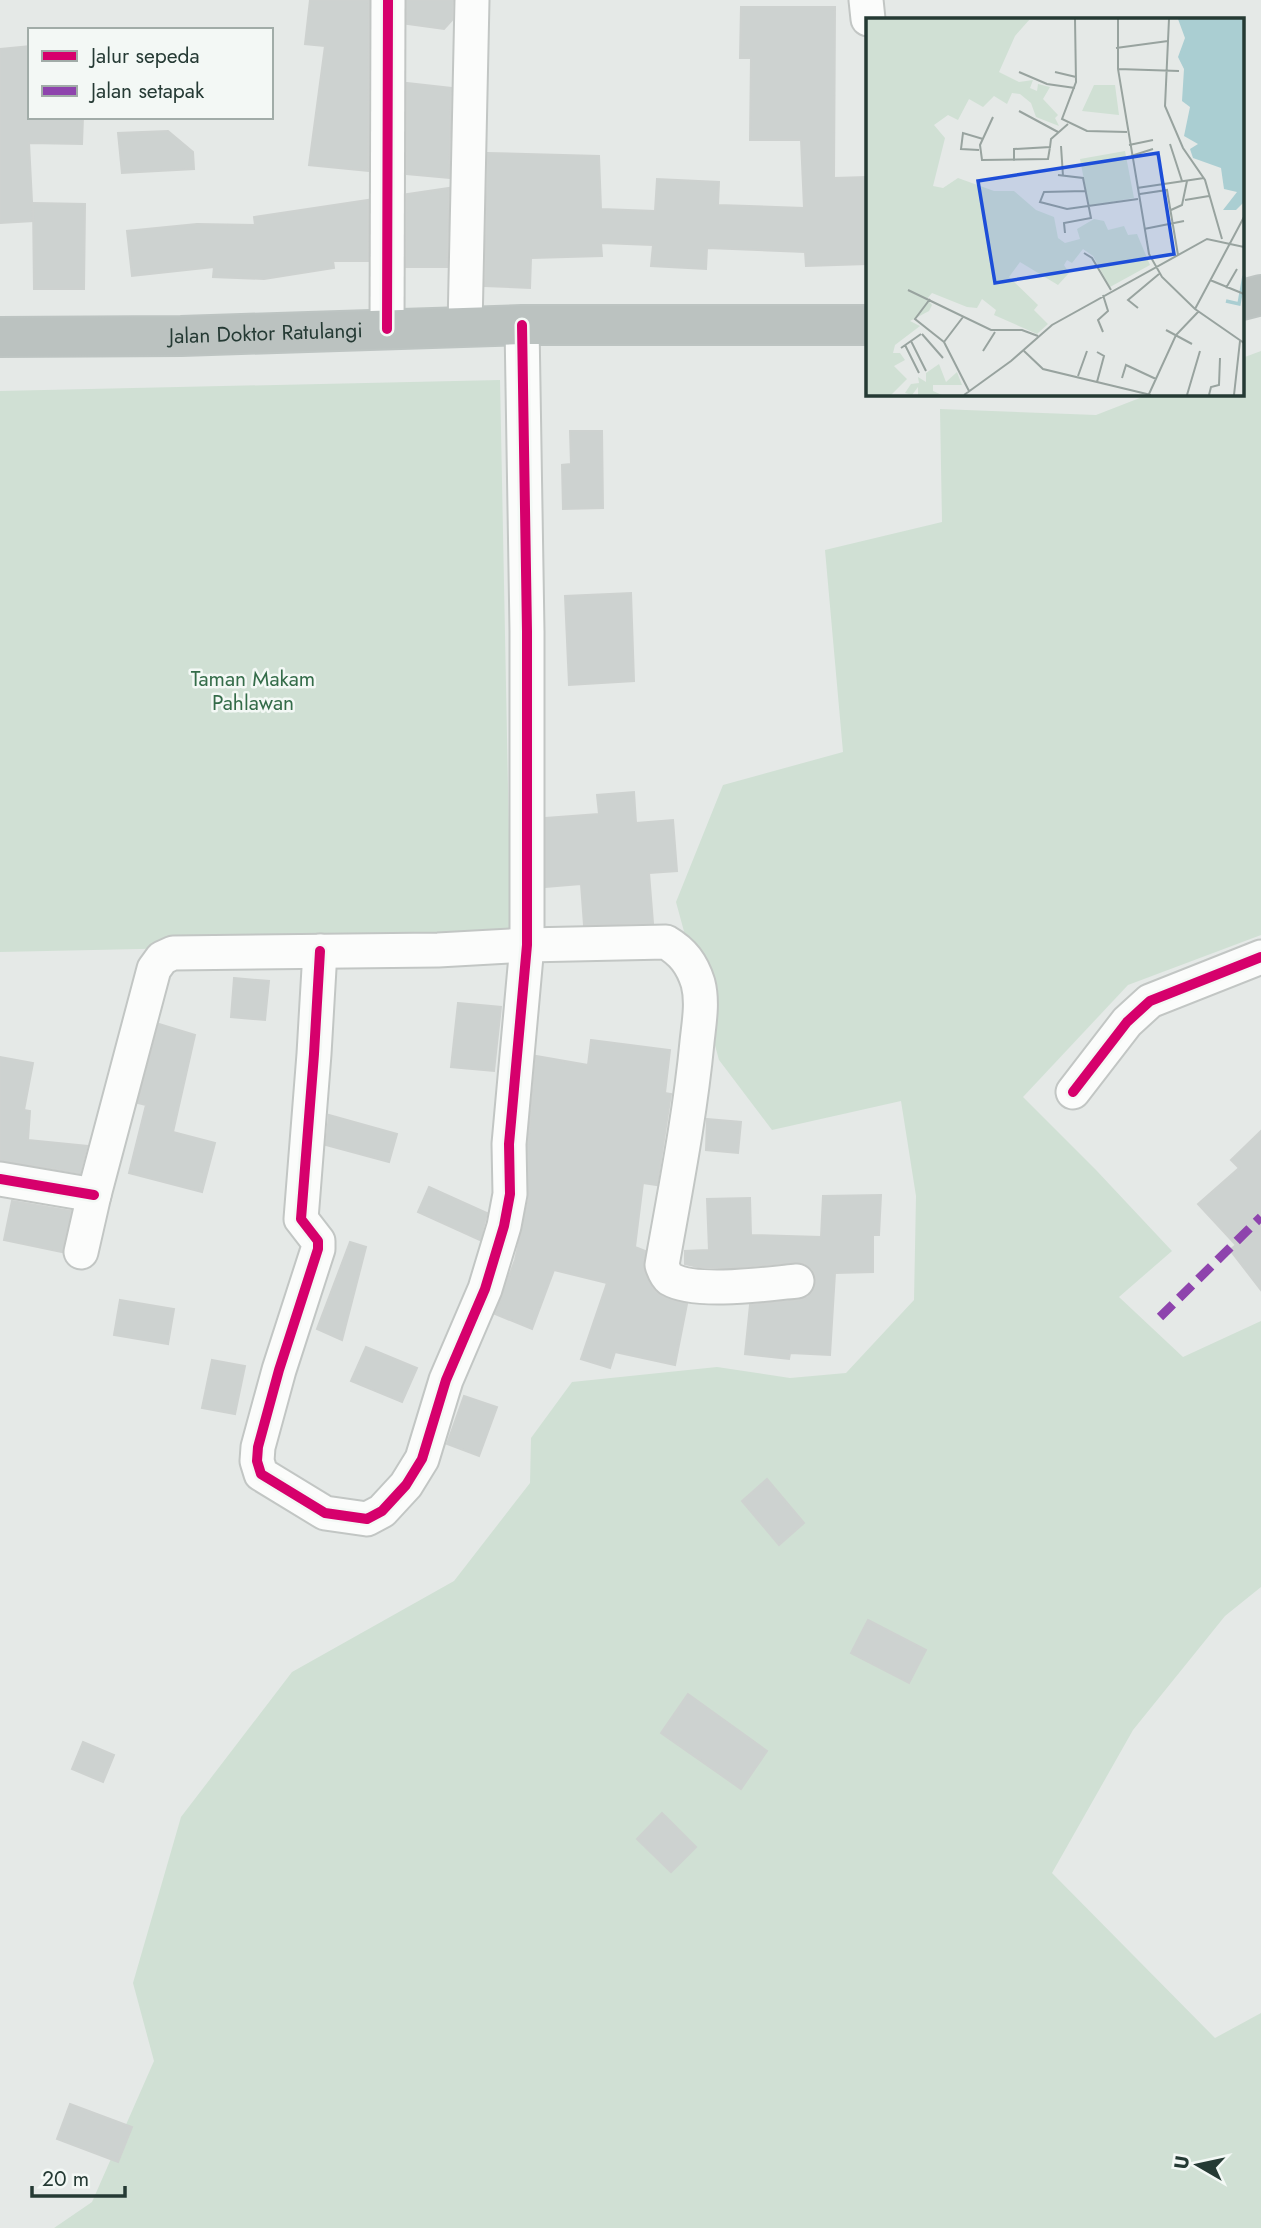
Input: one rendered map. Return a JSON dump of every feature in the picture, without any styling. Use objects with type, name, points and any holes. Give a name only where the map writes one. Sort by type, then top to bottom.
[{"type":"highway","points":[[1244,299],[1261,295]]},
{"type":"highway","name":"Jalan Doktor Ratulangi","points":[[0,337],[181,336],[522,325],[866,325]]},
{"type":"street","points":[[387,329],[388,0]]},
{"type":"street","points":[[465,327],[472,0]]},
{"type":"street","points":[[866,0],[868,18]]},
{"type":"street","points":[[320,951],[301,1219],[318,1241],[318,1249],[279,1370],[258,1447],[257,1461],[261,1474],[325,1513],[368,1519],[382,1511],[405,1485],[422,1459],[446,1380],[485,1289],[504,1226],[510,1194],[509,1144],[527,944],[527,631],[522,325]]},
{"type":"street","points":[[81,1252],[93,1195],[154,969],[162,958],[173,953],[438,950],[527,944],[666,942],[681,951],[693,971],[698,985],[700,1006],[695,1068],[662,1265],[665,1274],[670,1279],[686,1284],[717,1286],[797,1281]]},
{"type":"street","points":[[1073,1092],[1127,1022],[1150,1001],[1261,957]]},
{"type":"street","points":[[0,1179],[93,1195]]},
{"type":"green space","points":[[1261,351],[1261,935],[1128,985],[1023,1097],[1172,1251],[1119,1297],[1183,1357],[1261,1321],[1261,1587],[1225,1616],[1133,1730],[1052,1873],[1215,2038],[1261,2013],[1261,2228],[54,2228],[92,2202],[154,2061],[133,1983],[181,1817],[292,1672],[454,1581],[530,1483],[531,1438],[572,1382],[717,1367],[790,1378],[846,1373],[914,1300],[916,1196],[901,1101],[772,1130],[719,1060],[676,902],[723,785],[843,752],[825,550],[942,522],[940,409],[1096,415],[1145,396],[1244,396],[1244,357]]},
{"type":"green space","name":"Taman Makam Pahlawan","points":[[500,380],[511,941],[0,952],[0,391]]},
{"type":"building","points":[[310,0],[369,0],[368,171],[309,165],[325,46],[305,44]]},
{"type":"building","points":[[407,0],[453,0],[452,20],[444,29],[407,24]]},
{"type":"building","points":[[741,7],[835,7],[834,178],[866,177],[866,264],[806,266],[805,252],[707,248],[706,269],[651,266],[653,245],[601,243],[602,256],[531,258],[530,288],[485,286],[488,153],[599,156],[601,209],[655,211],[657,179],[719,182],[718,205],[804,208],[801,140],[750,140],[751,58],[740,58]]},
{"type":"building","points":[[28,46],[28,119],[83,119],[82,144],[29,143],[33,221],[0,223],[0,49]]},
{"type":"building","points":[[407,83],[451,88],[449,178],[407,174]]},
{"type":"building","points":[[168,131],[193,152],[194,169],[122,173],[118,133]]},
{"type":"building","points":[[449,188],[447,267],[406,267],[407,194]]},
{"type":"building","points":[[368,200],[368,261],[333,261],[334,268],[264,279],[213,277],[214,267],[132,276],[127,231],[197,224],[255,225],[254,217]]},
{"type":"building","points":[[33,203],[85,204],[84,289],[34,289]]},
{"type":"building","points":[[570,431],[602,431],[603,508],[563,509],[562,465],[571,464]]},
{"type":"building","points":[[631,593],[634,681],[569,685],[565,596]]},
{"type":"building","points":[[634,792],[636,823],[673,820],[677,871],[649,873],[653,923],[584,925],[581,884],[546,887],[546,818],[599,814],[597,795]]},
{"type":"building","points":[[234,978],[269,981],[265,1020],[231,1017]]},
{"type":"building","points":[[458,1003],[501,1007],[494,1071],[451,1067]]},
{"type":"building","points":[[159,1024],[195,1035],[173,1132],[215,1143],[202,1192],[129,1173],[146,1105],[138,1103]]},
{"type":"building","points":[[591,1040],[670,1050],[665,1093],[671,1094],[657,1185],[643,1183],[635,1247],[645,1251],[644,1271],[654,1290],[663,1297],[687,1304],[675,1365],[615,1352],[610,1368],[581,1359],[607,1283],[554,1270],[532,1329],[495,1314],[515,1260],[529,1198],[528,1145],[536,1056],[588,1065]]},
{"type":"building","points":[[0,1057],[33,1063],[24,1110],[30,1111],[28,1140],[87,1146],[80,1173],[0,1160]]},
{"type":"building","points":[[329,1115],[397,1134],[389,1162],[326,1145]]},
{"type":"building","points":[[707,1119],[741,1122],[738,1153],[706,1150]]},
{"type":"building","points":[[1261,1131],[1261,1290],[1230,1250],[1236,1245],[1198,1204],[1239,1168],[1231,1160]]},
{"type":"building","points":[[429,1187],[487,1213],[480,1240],[418,1212]]},
{"type":"building","points":[[881,1195],[879,1235],[873,1235],[873,1272],[835,1273],[830,1355],[790,1353],[789,1359],[745,1354],[750,1305],[808,1297],[814,1289],[816,1278],[812,1269],[804,1263],[796,1262],[731,1268],[685,1264],[685,1251],[709,1250],[707,1199],[750,1198],[751,1235],[821,1237],[823,1196]]},
{"type":"building","points":[[12,1201],[71,1211],[62,1252],[4,1240]]},
{"type":"building","points":[[350,1242],[366,1247],[342,1340],[317,1329]]},
{"type":"building","points":[[120,1300],[174,1309],[168,1344],[114,1335]]},
{"type":"building","points":[[366,1347],[417,1368],[402,1402],[351,1381]]},
{"type":"building","points":[[212,1360],[245,1366],[235,1414],[202,1408]]},
{"type":"building","points":[[464,1396],[497,1407],[479,1456],[447,1444]]},
{"type":"building","points":[[767,1479],[804,1523],[779,1545],[742,1501]]},
{"type":"building","points":[[868,1620],[926,1650],[909,1683],[851,1653]]},
{"type":"building","points":[[688,1694],[767,1751],[741,1789],[661,1733]]},
{"type":"building","points":[[83,1742],[114,1755],[103,1782],[72,1769]]},
{"type":"building","points":[[662,1813],[696,1847],[671,1872],[637,1839]]},
{"type":"building","points":[[70,2104],[132,2127],[118,2162],[57,2139]]},
{"type":"marked path","points":[[1160,1317],[1261,1217]]},
{"type":"cycle path","points":[[387,329],[388,0]]},
{"type":"cycle path","points":[[320,951],[301,1219],[318,1241],[318,1249],[279,1370],[258,1447],[257,1461],[261,1474],[325,1513],[367,1519],[382,1511],[406,1485],[422,1459],[446,1380],[485,1289],[504,1226],[510,1194],[509,1144],[527,945],[527,631],[522,325]]},
{"type":"cycle path","points":[[1073,1092],[1127,1022],[1150,1001],[1261,957]]},
{"type":"cycle path","points":[[0,1179],[94,1195]]}]
